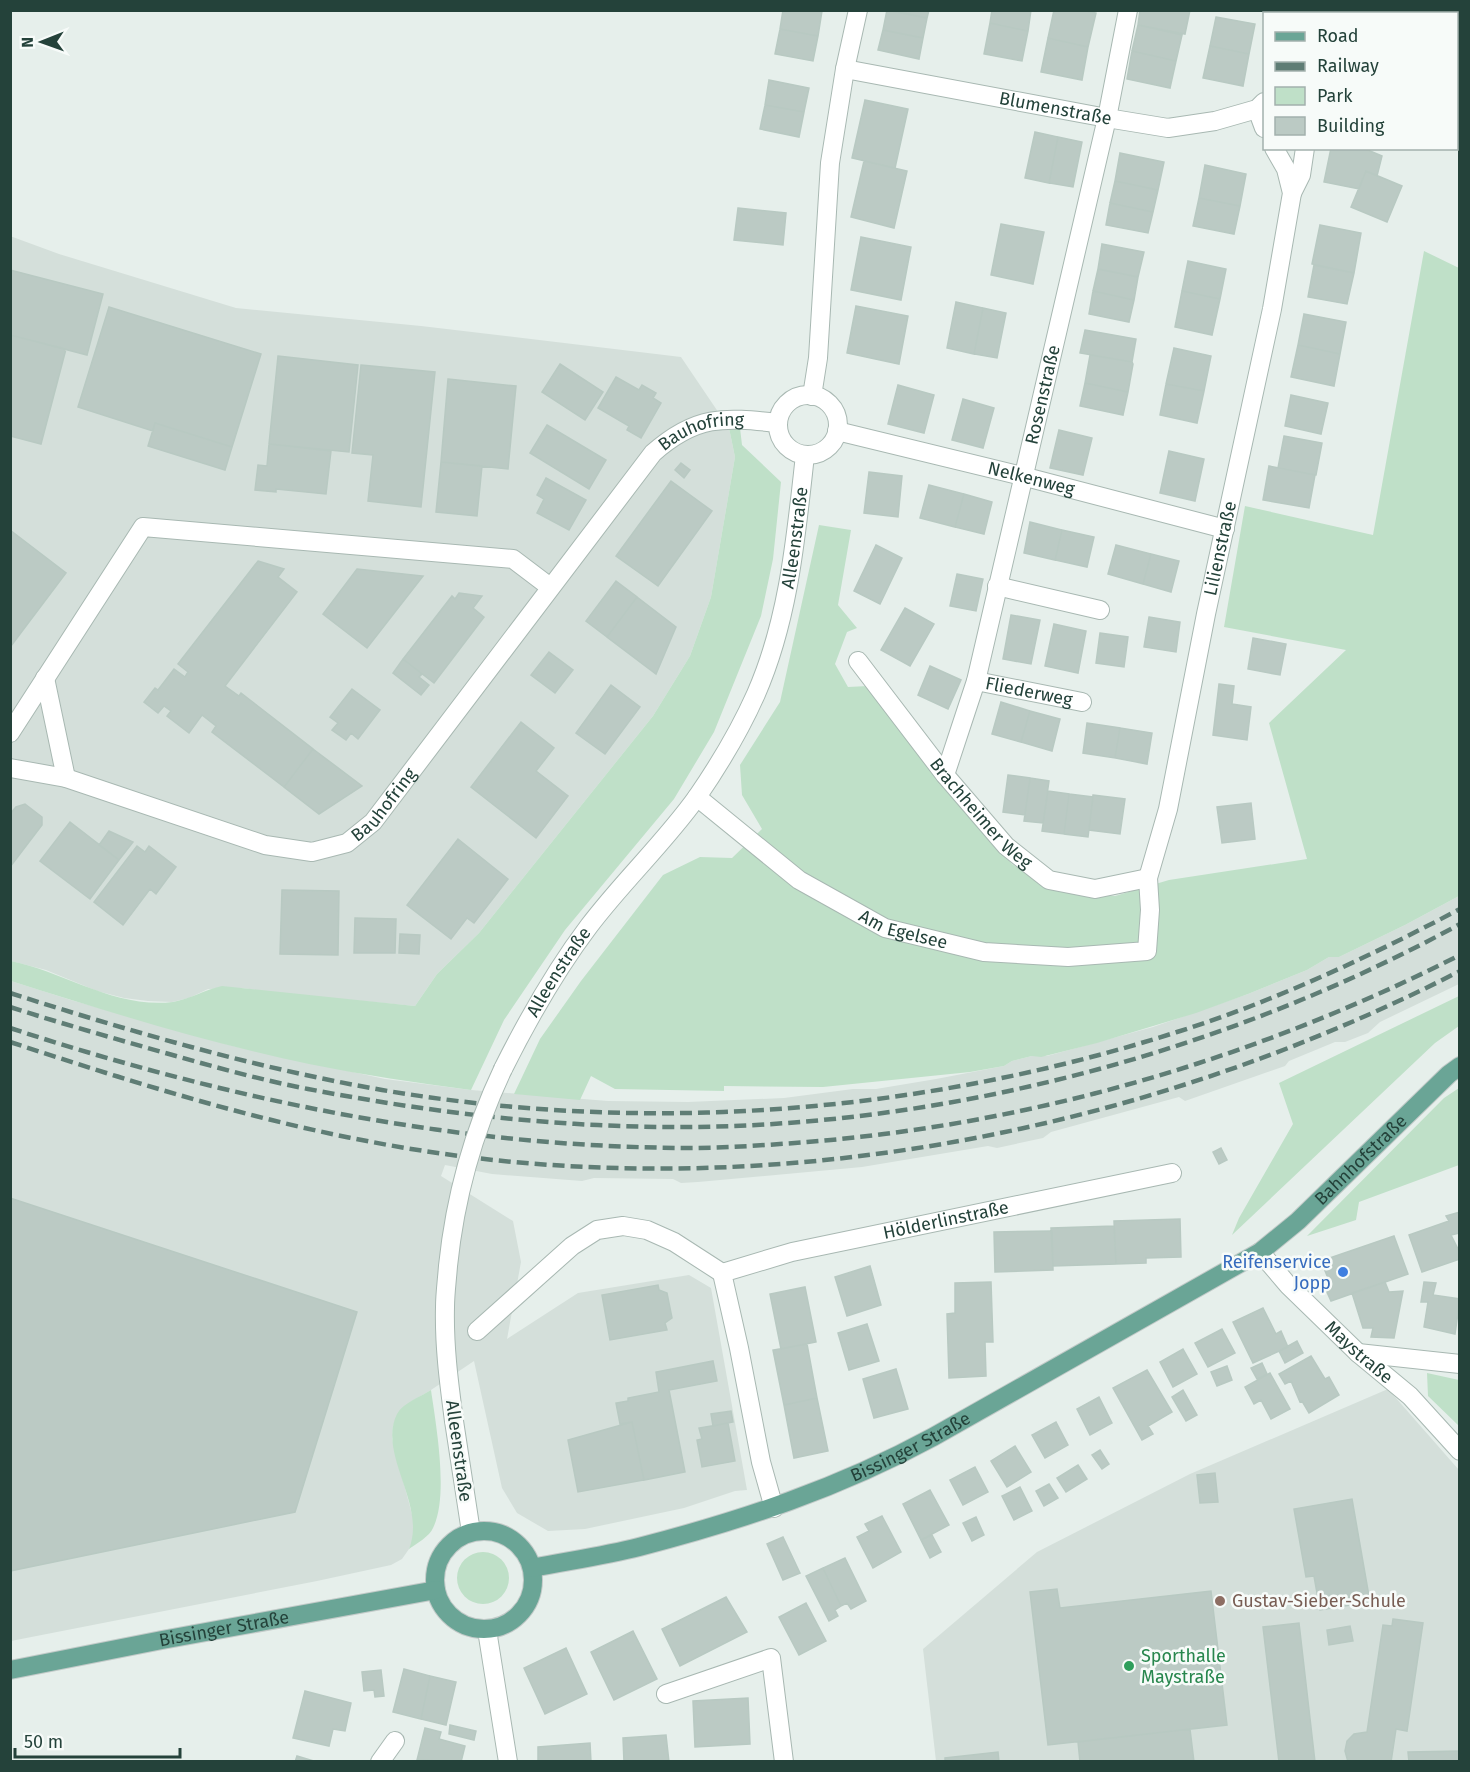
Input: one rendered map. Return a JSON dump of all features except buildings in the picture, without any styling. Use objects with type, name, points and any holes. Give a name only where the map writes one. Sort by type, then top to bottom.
[{"type":"main road","name":"Bahnhofstraße","points":[[1260,1252],[1298,1221],[1449,1074],[1460,1066]]},
{"type":"main road","name":"Bissinger Straße","points":[[532,1568],[637,1547],[774,1508],[884,1464],[1260,1252]]},
{"type":"main road","points":[[487,1531],[509,1538],[526,1554],[532,1568],[533,1585],[528,1602],[518,1616],[504,1626],[487,1630],[460,1623],[449,1615],[436,1590],[437,1568],[447,1548],[458,1539],[471,1533],[487,1531]]},
{"type":"main road","name":"Bissinger Straße","points":[[10,1670],[436,1590]]},
{"type":"street","points":[[812,396],[818,358],[830,163],[845,69],[858,10]]},
{"type":"street","name":"Rosenstraße","points":[[945,775],[976,681],[1107,118],[1128,10]]},
{"type":"street","name":"Blumenstraße","points":[[845,69],[1168,128],[1215,121],[1261,106]]},
{"type":"street","name":"Lilienstraße","points":[[1147,951],[1150,910],[1148,878],[1168,809],[1206,614],[1272,309],[1292,193],[1286,169],[1275,150]]},
{"type":"street","points":[[1292,193],[1301,175],[1305,150]]},
{"type":"street","points":[[812,396],[826,401],[833,408],[837,418],[837,431],[830,445],[823,451],[805,455],[796,453],[782,440],[778,423],[781,412],[788,403],[796,398],[812,396]]},
{"type":"street","name":"Bauhofring","points":[[10,768],[66,778],[265,845],[312,852],[347,843],[373,822],[653,453],[673,436],[697,424],[714,420],[778,423]]},
{"type":"street","name":"Nelkenweg","points":[[837,431],[1225,529]]},
{"type":"street","name":"Alleenstraße","points":[[471,1533],[447,1365],[444,1306],[450,1251],[461,1187],[477,1132],[526,1022],[551,979],[590,925],[697,797],[734,739],[756,693],[773,645],[790,577],[805,455]]},
{"type":"street","points":[[10,733],[143,527],[513,559],[550,587]]},
{"type":"street","points":[[997,586],[1100,610]]},
{"type":"street","name":"Brachheimer Weg","points":[[858,661],[945,775],[1006,846],[1049,880],[1095,889],[1148,878]]},
{"type":"street","points":[[45,678],[66,778]]},
{"type":"street","name":"Fliederweg","points":[[976,681],[1082,702]]},
{"type":"street","name":"Am Egelsee","points":[[697,797],[800,880],[885,928],[984,952],[1068,957],[1147,951]]},
{"type":"street","name":"Hölderlinstraße","points":[[722,1273],[792,1252],[1172,1173]]},
{"type":"street","points":[[477,1330],[572,1246],[597,1230],[623,1226],[647,1230],[674,1242],[722,1273],[740,1348],[760,1462],[774,1508]]},
{"type":"street","name":"Maystraße","points":[[1260,1252],[1288,1285],[1358,1353],[1410,1396],[1460,1451]]},
{"type":"street","points":[[1358,1353],[1460,1364]]},
{"type":"street","points":[[487,1630],[508,1761]]},
{"type":"street","points":[[666,1694],[771,1658],[784,1761]]},
{"type":"street","points":[[380,1761],[395,1741]]},
{"type":"shaded area","points":[[10,236],[59,254],[236,308],[421,326],[681,357],[729,428],[735,457],[711,597],[690,656],[653,716],[479,933],[437,974],[415,1006],[243,988],[208,989],[189,998],[172,1002],[148,1001],[97,991],[46,970],[11,961]]},
{"type":"shaded area","points":[[1459,896],[1459,984],[1380,1022],[1368,1033],[1345,1042],[1335,1042],[1289,1061],[1285,1066],[1185,1101],[1179,1097],[1051,1132],[1043,1138],[997,1148],[988,1146],[862,1167],[698,1182],[681,1183],[673,1179],[594,1178],[582,1181],[492,1174],[445,1165],[441,1176],[513,1221],[521,1262],[507,1339],[578,1293],[689,1275],[711,1288],[747,1490],[735,1491],[684,1508],[585,1529],[548,1531],[517,1513],[502,1488],[474,1361],[409,1403],[398,1414],[393,1426],[392,1439],[413,1518],[414,1538],[402,1559],[391,1565],[317,1581],[11,1641],[11,981],[233,1046],[385,1079],[471,1090],[608,1101],[688,1102],[784,1098],[853,1089],[876,1089],[1004,1066],[1012,1061],[1032,1056],[1047,1056],[1153,1027],[1248,994],[1307,970],[1329,957],[1339,957]]},
{"type":"shaded area","name":"Gustav-Sieber-Schule","points":[[1388,1389],[1459,1470],[1459,1761],[936,1761],[923,1649],[1037,1552],[1190,1474]]},
{"type":"green space","points":[[1460,11],[1459,127],[1458,12],[1454,12]]},
{"type":"green space","points":[[1424,251],[1459,268],[1459,896],[1339,957],[1329,957],[1307,970],[1248,994],[1196,1013],[1097,1043],[1041,1057],[1032,1056],[1012,1061],[1004,1066],[970,1072],[823,1087],[724,1086],[724,1091],[615,1089],[591,1076],[580,1100],[514,1094],[540,1039],[581,981],[663,875],[700,857],[732,858],[762,829],[742,795],[740,765],[780,702],[819,525],[851,530],[838,605],[857,628],[847,632],[835,664],[848,687],[868,686],[920,757],[1012,864],[1043,885],[1074,894],[1115,896],[1169,880],[1307,859],[1269,723],[1346,650],[1224,627],[1245,506],[1373,535]]},
{"type":"green space","points":[[729,428],[740,428],[742,445],[781,482],[773,559],[761,616],[714,732],[674,799],[565,930],[504,1020],[471,1090],[410,1082],[271,1056],[159,1026],[11,981],[11,961],[110,995],[152,1003],[179,1001],[222,986],[415,1006],[437,974],[479,933],[653,716],[690,656],[711,597],[735,457]]},
{"type":"green space","points":[[1459,996],[1459,1026],[1435,1043],[1232,1235],[1239,1218],[1293,1124],[1279,1083]]},
{"type":"green space","points":[[1459,1088],[1459,1165],[1359,1202],[1356,1220],[1307,1236],[1444,1098]]},
{"type":"green space","points":[[1427,1373],[1459,1380],[1459,1426],[1428,1396]]},
{"type":"green space","points":[[431,1390],[440,1460],[438,1514],[431,1531],[409,1549],[413,1532],[412,1515],[393,1446],[393,1429],[400,1410],[407,1403]]},
{"type":"green space","points":[[483,1552],[493,1554],[501,1560],[507,1568],[509,1578],[507,1588],[501,1596],[493,1602],[483,1604],[473,1602],[465,1596],[459,1588],[457,1578],[459,1568],[465,1560],[473,1554]]},
{"type":"railway","points":[[10,993],[102,1022],[241,1060],[382,1090],[482,1104],[582,1111],[682,1113],[783,1109],[883,1098],[982,1082],[1080,1060],[1177,1032],[1214,1020],[1321,977],[1460,909]]},
{"type":"railway","points":[[10,1007],[204,1064],[355,1098],[450,1112],[593,1125],[689,1127],[788,1123],[888,1112],[988,1095],[1086,1072],[1184,1044],[1279,1009],[1371,969],[1460,924]]},
{"type":"railway","points":[[10,1028],[176,1077],[344,1115],[429,1129],[515,1139],[601,1146],[732,1147],[892,1133],[976,1120],[1060,1102],[1224,1055],[1383,992],[1460,955]]},
{"type":"railway","points":[[10,1042],[144,1085],[235,1111],[372,1142],[510,1162],[650,1169],[790,1163],[930,1146],[1067,1118],[1202,1079],[1334,1030],[1460,971]]},
{"type":"place","name":"Reifenservice Jopp","points":[[1343,1272]]},
{"type":"place","name":"Gustav-Sieber-Schule","points":[[1220,1601]]},
{"type":"place","name":"Sporthalle Maystraße","points":[[1129,1666]]}]
